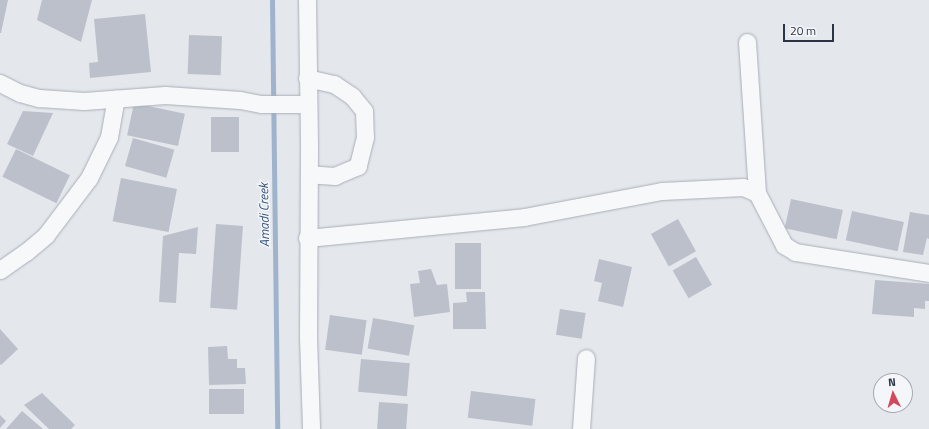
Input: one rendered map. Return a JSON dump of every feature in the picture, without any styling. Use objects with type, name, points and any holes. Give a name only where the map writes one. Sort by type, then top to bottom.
[{"type":"street","points":[[307,0],[309,174],[308,238],[311,429]]},
{"type":"street","points":[[747,42],[757,193],[784,245],[795,252],[929,273]]},
{"type":"street","points":[[307,78],[334,84],[352,96],[364,111],[365,137],[358,166],[335,176],[309,174]]},
{"type":"street","points":[[0,83],[20,93],[39,98],[84,101],[165,95],[240,100],[260,104],[307,104]]},
{"type":"street","points":[[0,270],[26,252],[46,235],[89,178],[108,137],[116,99]]},
{"type":"street","points":[[308,238],[524,218],[662,190],[743,187],[757,193]]},
{"type":"street","points":[[581,429],[586,358]]},
{"type":"building","points":[[0,0],[8,0],[1,33],[0,33]]},
{"type":"building","points":[[42,0],[92,0],[81,42],[37,20]]},
{"type":"building","points":[[145,14],[151,72],[90,78],[89,63],[98,62],[94,19]]},
{"type":"building","points":[[189,35],[222,36],[221,75],[188,74]]},
{"type":"building","points":[[134,103],[185,114],[178,146],[127,135]]},
{"type":"building","points":[[23,111],[53,113],[33,156],[7,144]]},
{"type":"building","points":[[211,117],[239,117],[239,152],[211,152]]},
{"type":"building","points":[[133,138],[174,150],[166,178],[125,166]]},
{"type":"building","points":[[16,149],[70,175],[56,203],[2,177]]},
{"type":"building","points":[[121,178],[177,189],[169,232],[113,221]]},
{"type":"building","points":[[791,199],[843,210],[837,239],[785,228]]},
{"type":"building","points":[[852,211],[904,222],[898,251],[846,240]]},
{"type":"building","points":[[910,212],[929,215],[929,239],[927,238],[923,255],[903,252]]},
{"type":"building","points":[[678,219],[696,251],[669,266],[651,234]]},
{"type":"building","points":[[216,224],[243,226],[237,310],[210,308]]},
{"type":"building","points":[[198,227],[196,254],[179,253],[176,303],[159,302],[163,236]]},
{"type":"building","points":[[455,243],[481,243],[481,289],[455,289]]},
{"type":"building","points":[[696,257],[712,285],[689,298],[673,270]]},
{"type":"building","points":[[599,259],[632,267],[623,307],[598,301],[602,283],[594,281]]},
{"type":"building","points":[[431,269],[437,285],[447,284],[450,312],[414,317],[410,284],[420,283],[418,271]]},
{"type":"building","points":[[875,280],[929,284],[929,301],[925,301],[925,309],[914,308],[914,317],[872,314]]},
{"type":"building","points":[[466,292],[485,292],[486,329],[453,329],[453,303],[467,302]]},
{"type":"building","points":[[560,309],[586,313],[582,339],[556,335]]},
{"type":"building","points":[[330,315],[367,320],[362,355],[325,350]]},
{"type":"building","points":[[373,318],[414,325],[409,356],[368,349]]},
{"type":"building","points":[[0,329],[18,349],[1,365],[0,364]]},
{"type":"building","points":[[227,346],[228,359],[237,359],[237,368],[245,368],[246,384],[209,385],[208,347]]},
{"type":"building","points":[[361,359],[410,363],[407,396],[358,392]]},
{"type":"building","points":[[209,389],[244,389],[244,414],[209,414]]},
{"type":"building","points":[[471,391],[536,399],[532,426],[468,418]]},
{"type":"building","points":[[42,393],[75,425],[71,429],[49,429],[24,405]]},
{"type":"building","points":[[379,402],[408,404],[406,429],[377,429]]},
{"type":"building","points":[[22,411],[43,429],[6,429]]},
{"type":"building","points":[[0,415],[6,421],[0,428]]},
{"type":"waterway","name":"Amadi Creek","points":[[272,0],[277,429]]}]
